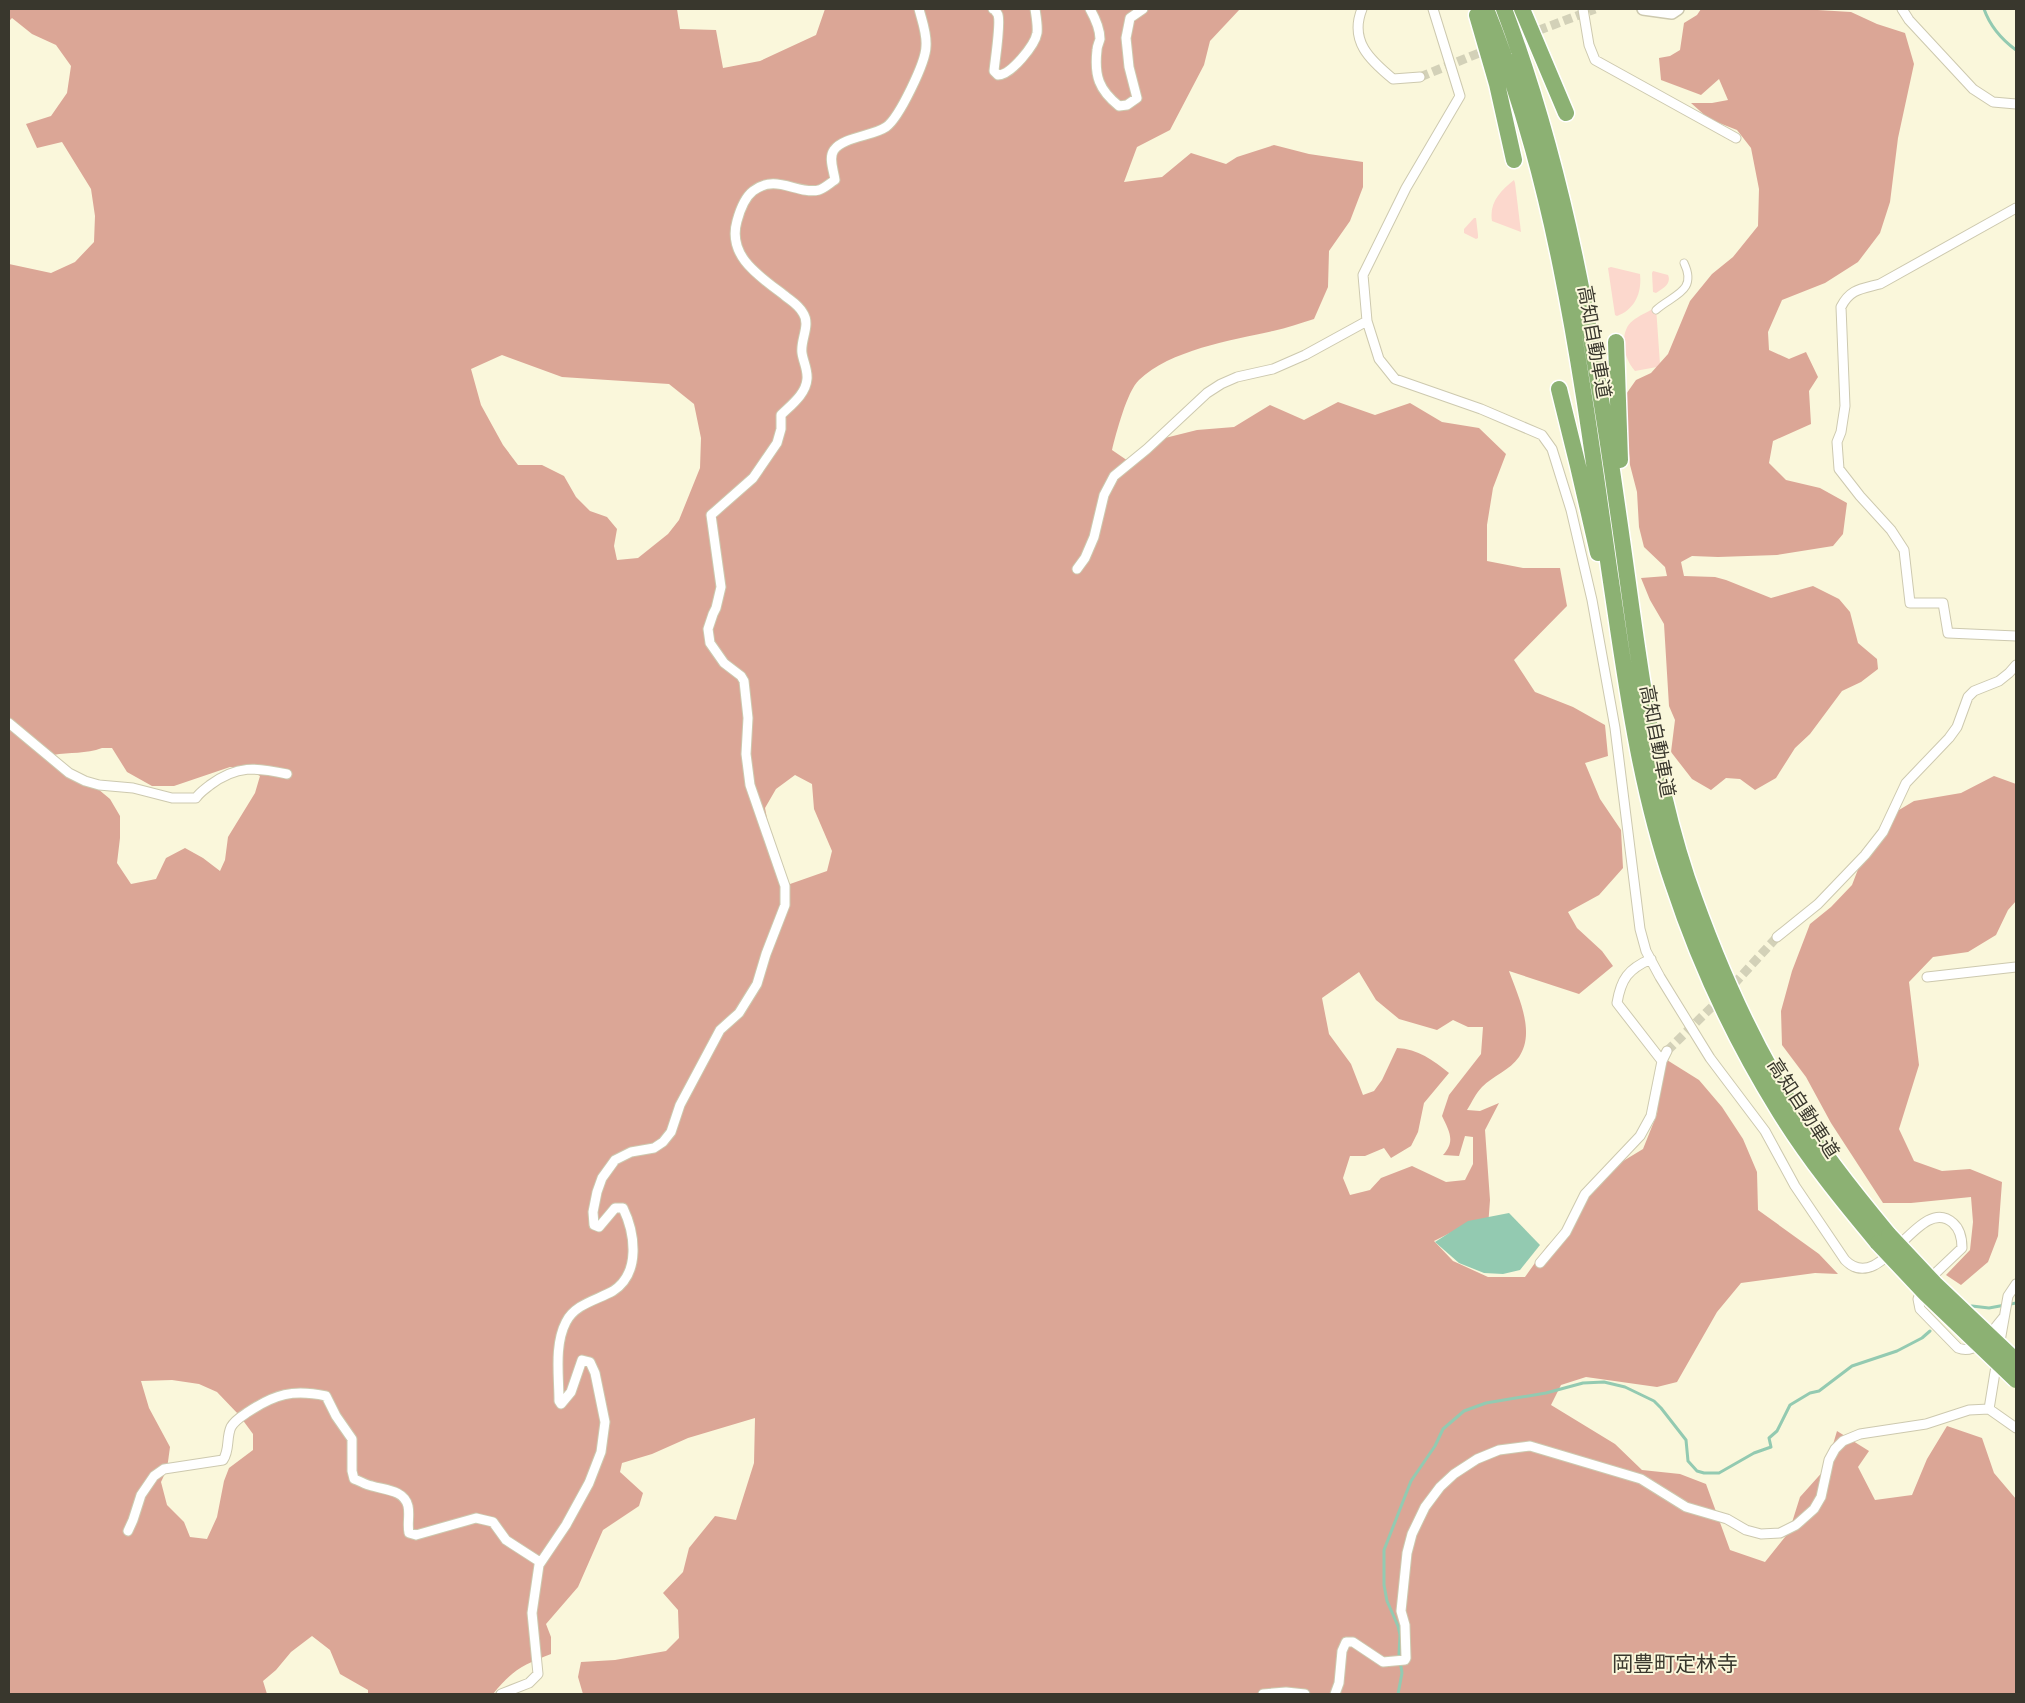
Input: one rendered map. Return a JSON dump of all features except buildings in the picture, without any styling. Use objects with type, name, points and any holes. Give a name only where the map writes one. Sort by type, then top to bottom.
[{"type":"highway","points":[[1475,9],[1497,84],[1514,160]]},
{"type":"highway","name":"高知自動車道","points":[[1486,9],[1516,90],[1552,226],[1579,361],[1634,681]]},
{"type":"highway","name":"高知自動車道","points":[[1504,9],[1531,85],[1551,152],[1572,242],[1605,426],[1634,681],[1637,744],[1653,815],[1672,883],[1695,945],[1723,1007],[1779,1111],[1812,1161],[1883,1239],[1926,1294],[2016,1380]]},
{"type":"highway","points":[[1522,9],[1566,113]]},
{"type":"highway","points":[[1616,342],[1621,481],[1641,651],[1634,681]]},
{"type":"highway","points":[[1558,389],[1634,681]]},
{"type":"highway","name":"高知自動車道","points":[[1883,1239],[1935,1284],[2016,1361]]},
{"type":"street","points":[[501,1694],[529,1683],[538,1674],[532,1613],[540,1562],[566,1525],[589,1483],[601,1452],[606,1422],[595,1373],[590,1362],[582,1360],[571,1392],[561,1404],[559,1401],[558,1350],[565,1323],[572,1313],[613,1290],[626,1280],[633,1261],[630,1223],[622,1208],[615,1208],[599,1227],[594,1225],[593,1212],[602,1178],[615,1160],[631,1152],[654,1148],[663,1142],[671,1132],[680,1105],[720,1030],[739,1013],[757,984],[785,904],[785,886],[750,785],[746,754],[748,718],[744,681],[741,676],[724,663],[710,644],[708,630],[721,587],[711,515],[753,478],[777,443],[781,415],[799,397],[804,389],[807,378],[801,345],[806,328],[805,315],[796,303],[761,278],[742,259],[736,248],[734,231],[740,208],[751,192],[762,186],[779,184],[818,190],[826,186],[835,180],[831,158],[834,150],[844,143],[885,128],[896,117],[923,64],[926,47],[925,30],[919,9]]},
{"type":"street","points":[[993,9],[998,14],[999,31],[996,41],[994,71],[998,75],[1005,75],[1020,61],[1037,34],[1035,9]]},
{"type":"street","points":[[1090,9],[1097,21],[1100,39],[1097,49],[1096,70],[1100,86],[1107,96],[1119,106],[1127,105],[1137,98],[1129,67],[1126,38],[1130,18],[1143,9]]},
{"type":"street","points":[[1362,9],[1358,19],[1360,39],[1364,50],[1375,64],[1393,79],[1420,77]]},
{"type":"street","points":[[1433,9],[1460,96],[1406,188],[1363,275],[1367,321],[1379,359],[1395,379],[1481,409],[1542,435],[1552,449],[1571,510],[1592,600],[1615,728],[1640,930],[1646,950],[1710,1058],[1765,1131],[1796,1186],[1844,1260],[1852,1268],[1860,1270],[1868,1268],[1879,1262],[1926,1222],[1938,1218],[1947,1219],[1958,1230],[1962,1240],[1962,1248],[1922,1285],[1918,1299],[1920,1309],[1958,1348],[1962,1349],[1976,1348],[2004,1317]]},
{"type":"street","points":[[1583,9],[1595,60],[1736,138]]},
{"type":"street","points":[[1643,9],[1672,13],[1678,9]]},
{"type":"street","points":[[1902,9],[1973,89],[1993,102],[2016,104]]},
{"type":"street","points":[[2016,208],[1880,284],[1857,290],[1846,296],[1841,307],[1845,406],[1841,432],[1836,442],[1839,469],[1860,496],[1891,530],[1904,550],[1910,603],[1943,603],[1948,633],[2016,636]]},
{"type":"street","points":[[1656,310],[1685,289],[1688,279],[1684,263]]},
{"type":"street","points":[[1076,569],[1085,558],[1094,537],[1104,495],[1114,476],[1207,393],[1237,377],[1273,369],[1305,355],[1367,321]]},
{"type":"street","points":[[1776,937],[1818,904],[1865,855],[1883,832],[1906,783],[1957,727],[1968,697],[1974,691],[1999,681],[2016,665]]},
{"type":"street","points":[[9,723],[69,773],[99,785],[133,788],[172,798],[196,798],[224,774],[231,772],[249,769],[287,774]]},
{"type":"street","points":[[1651,959],[1636,966],[1626,975],[1619,990],[1617,1003],[1662,1061]]},
{"type":"street","points":[[1928,977],[2016,966]]},
{"type":"street","points":[[1540,1263],[1566,1232],[1585,1194],[1640,1136],[1651,1116],[1662,1061],[1668,1051]]},
{"type":"street","points":[[1989,1409],[2006,1305],[2008,1296],[2016,1284]]},
{"type":"street","points":[[128,1531],[134,1520],[141,1495],[154,1476],[164,1469],[223,1460],[228,1453],[228,1436],[232,1425],[238,1418],[278,1395],[311,1393],[326,1396],[336,1416],[352,1439],[352,1471],[354,1478],[371,1486],[391,1490],[403,1497],[408,1506],[407,1525],[409,1533],[416,1535],[476,1518],[493,1522],[506,1540],[540,1562]]},
{"type":"street","points":[[1335,1694],[1339,1683],[1342,1651],[1346,1642],[1353,1642],[1383,1662],[1405,1660],[1407,1656],[1405,1625],[1401,1611],[1407,1553],[1412,1534],[1425,1507],[1440,1487],[1454,1474],[1477,1459],[1499,1450],[1530,1446],[1642,1479],[1686,1507],[1727,1519],[1746,1530],[1761,1534],[1780,1533],[1796,1525],[1814,1509],[1821,1498],[1830,1460],[1835,1449],[1844,1440],[1860,1434],[1946,1420],[1969,1410],[1989,1409],[2016,1428]]},
{"type":"street","points":[[1263,1694],[1286,1692],[1305,1694]]},
{"type":"shaded area","points":[[9,9],[677,9],[680,29],[716,30],[723,68],[760,61],[816,35],[825,9],[1240,9],[1210,41],[1204,65],[1170,130],[1137,147],[1124,182],[1162,177],[1191,153],[1226,164],[1237,157],[1274,145],[1309,154],[1363,162],[1363,187],[1350,221],[1329,251],[1328,287],[1314,319],[1278,330],[1202,348],[1167,361],[1152,370],[1139,380],[1130,393],[1122,413],[1112,450],[1131,463],[1161,439],[1197,430],[1234,427],[1270,405],[1304,420],[1338,402],[1375,415],[1410,403],[1442,422],[1479,428],[1506,454],[1493,488],[1487,525],[1487,561],[1523,568],[1560,568],[1567,606],[1514,660],[1535,692],[1573,707],[1605,725],[1608,756],[1585,763],[1600,799],[1621,830],[1623,868],[1599,895],[1568,912],[1577,928],[1602,951],[1613,966],[1579,994],[1509,971],[1524,1014],[1526,1037],[1524,1047],[1515,1062],[1480,1089],[1467,1110],[1480,1111],[1499,1103],[1485,1130],[1490,1200],[1488,1227],[1468,1224],[1434,1241],[1453,1261],[1488,1277],[1525,1277],[1547,1246],[1566,1229],[1582,1194],[1610,1169],[1643,1149],[1657,1114],[1660,1076],[1667,1060],[1699,1080],[1722,1107],[1743,1139],[1757,1172],[1758,1210],[1819,1254],[1838,1274],[1815,1273],[1741,1283],[1717,1312],[1677,1382],[1657,1387],[1586,1377],[1561,1385],[1551,1405],[1615,1444],[1642,1470],[1680,1474],[1706,1484],[1730,1550],[1765,1562],[1789,1532],[1800,1497],[1826,1468],[1837,1431],[1869,1451],[1858,1467],[1875,1500],[1912,1495],[1927,1459],[1947,1426],[1982,1438],[1994,1473],[2016,1499],[2016,1694],[583,1694],[578,1677],[581,1662],[615,1660],[666,1651],[679,1638],[678,1610],[663,1593],[683,1572],[689,1548],[715,1516],[736,1520],[754,1463],[755,1418],[688,1438],[652,1454],[622,1463],[620,1472],[643,1493],[639,1506],[603,1530],[578,1587],[546,1624],[551,1637],[551,1654],[519,1669],[506,1679],[493,1694],[368,1694],[368,1690],[340,1674],[330,1650],[312,1636],[291,1652],[276,1670],[263,1681],[267,1694],[9,1694],[9,264],[51,273],[75,262],[94,242],[95,216],[91,189],[62,142],[37,148],[26,124],[51,116],[67,93],[71,66],[56,45],[32,34],[12,18],[9,21]],"holes":[[[502,355],[562,377],[669,384],[694,404],[701,438],[700,468],[679,520],[668,534],[638,558],[617,560],[614,546],[617,529],[607,517],[590,511],[576,497],[564,476],[542,465],[518,465],[503,445],[481,405],[471,369]],[[112,748],[127,772],[152,786],[174,786],[230,767],[245,768],[260,776],[255,793],[228,837],[225,860],[220,871],[203,858],[185,848],[166,858],[156,879],[131,884],[117,863],[120,816],[110,799],[86,779],[67,770],[53,755]],[[795,775],[812,784],[814,809],[832,851],[827,871],[790,884],[776,864],[765,808],[776,789]],[[1359,972],[1376,1000],[1399,1019],[1437,1030],[1453,1020],[1468,1027],[1483,1027],[1481,1054],[1449,1095],[1442,1116],[1450,1136],[1449,1145],[1443,1155],[1459,1156],[1465,1136],[1473,1137],[1473,1164],[1465,1180],[1446,1182],[1412,1166],[1381,1178],[1370,1190],[1350,1195],[1343,1178],[1350,1156],[1365,1156],[1384,1148],[1391,1158],[1411,1146],[1418,1132],[1424,1103],[1449,1073],[1425,1056],[1412,1050],[1397,1048],[1382,1080],[1374,1091],[1363,1095],[1351,1064],[1329,1034],[1322,998]],[[172,1380],[199,1384],[217,1392],[239,1415],[253,1434],[253,1450],[229,1468],[224,1481],[217,1517],[207,1539],[190,1537],[184,1522],[167,1505],[161,1482],[167,1469],[170,1447],[149,1408],[141,1381]]]},
{"type":"shaded area","points":[[1701,9],[1801,9],[1851,12],[1877,24],[1905,33],[1914,64],[1898,138],[1890,202],[1880,233],[1858,262],[1825,283],[1782,300],[1768,332],[1769,350],[1789,359],[1806,352],[1818,377],[1809,391],[1811,424],[1773,441],[1769,463],[1786,480],[1820,488],[1847,503],[1843,534],[1833,546],[1777,555],[1692,556],[1681,562],[1684,576],[1715,577],[1771,598],[1813,586],[1839,599],[1850,612],[1858,643],[1877,659],[1878,669],[1861,682],[1842,691],[1810,734],[1795,748],[1776,778],[1755,790],[1740,779],[1726,778],[1711,790],[1692,779],[1671,752],[1675,720],[1669,706],[1664,624],[1650,600],[1641,578],[1667,576],[1665,567],[1644,547],[1639,527],[1637,492],[1630,465],[1624,397],[1636,380],[1651,373],[1668,354],[1690,301],[1712,274],[1733,257],[1758,226],[1759,189],[1751,148],[1737,130],[1709,119],[1691,103],[1712,103],[1728,100],[1719,79],[1701,95],[1661,80],[1659,58],[1670,56],[1680,50],[1684,23],[1697,15]]},
{"type":"shaded area","points":[[1514,180],[1521,232],[1492,221],[1494,203],[1504,189]]},
{"type":"shaded area","points":[[1476,218],[1478,235],[1476,239],[1464,233],[1464,229]]},
{"type":"shaded area","points":[[1611,267],[1640,274],[1640,288],[1636,300],[1633,305],[1617,316],[1615,315],[1608,268]]},
{"type":"shaded area","points":[[1653,271],[1668,275],[1669,278],[1666,286],[1656,293],[1653,292]]},
{"type":"shaded area","points":[[1656,307],[1660,364],[1657,367],[1635,371],[1628,359],[1624,346],[1624,337],[1628,325],[1632,321]]},
{"type":"shaded area","points":[[1994,776],[2016,784],[2016,901],[2008,910],[1996,935],[1968,952],[1933,957],[1909,982],[1919,1065],[1899,1129],[1914,1161],[1942,1171],[1970,1169],[2002,1182],[1998,1236],[1988,1262],[1961,1285],[1946,1275],[1970,1250],[1973,1222],[1971,1197],[1911,1203],[1883,1203],[1831,1123],[1806,1077],[1782,1045],[1781,1011],[1792,971],[1810,924],[1831,907],[1852,885],[1862,859],[1889,816],[1914,801],[1961,793]]},
{"type":"shaded area","points":[[1509,1213],[1540,1245],[1520,1270],[1503,1274],[1484,1273],[1459,1263],[1435,1242],[1468,1221]]},
{"type":"waterway","points":[[1984,9],[1989,21],[1997,32],[2016,50]]},
{"type":"waterway","points":[[1966,1308],[1972,1306],[1989,1308],[2016,1303]]},
{"type":"waterway","points":[[1398,1694],[1402,1673],[1399,1654],[1400,1635],[1387,1601],[1384,1585],[1384,1550],[1411,1481],[1435,1446],[1443,1429],[1464,1411],[1486,1403],[1546,1393],[1583,1383],[1604,1382],[1625,1387],[1654,1401],[1661,1408],[1686,1440],[1688,1461],[1697,1471],[1719,1473],[1754,1453],[1771,1447],[1769,1438],[1777,1431],[1790,1405],[1810,1393],[1819,1391],[1852,1366],[1897,1351],[1922,1338],[1930,1331]]},
{"type":"tunnel","points":[[1513,40],[1595,9]]},
{"type":"tunnel","points":[[1420,77],[1489,49]]},
{"type":"tunnel","points":[[1667,1051],[1724,995],[1777,937]]},
{"type":"district","name":"岡豊町定林寺","points":[[1675,1664]]}]
